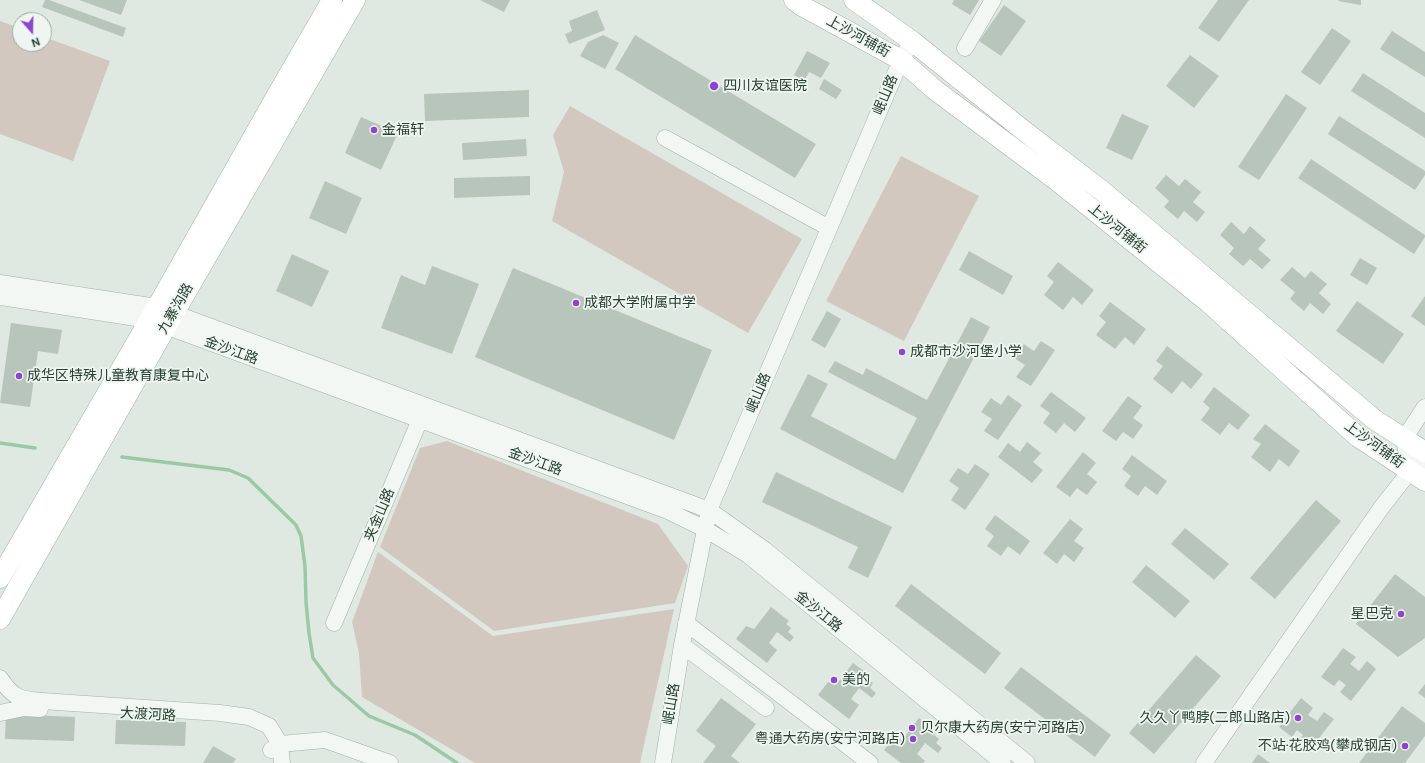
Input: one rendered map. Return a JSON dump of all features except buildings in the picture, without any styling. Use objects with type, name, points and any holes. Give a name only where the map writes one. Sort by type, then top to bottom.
[{"type":"main road","name":"九寨沟路","points":[[0,619],[161,317],[276,95],[332,0]]},
{"type":"main road","name":"九寨沟路","points":[[0,578],[355,0]]},
{"type":"main road","name":"上沙河铺街","points":[[794,0],[802,6],[901,60],[935,90],[1056,180],[1208,302],[1358,436],[1417,476]]},
{"type":"main road","name":"上沙河铺街","points":[[854,0],[912,41],[1017,126],[1100,190],[1375,420],[1425,452]]},
{"type":"street","points":[[964,48],[994,0]]},
{"type":"street","name":"岷山路","points":[[663,763],[682,644],[709,510],[901,60],[912,41]]},
{"type":"street","points":[[665,138],[829,228]]},
{"type":"street","name":"金沙江路","points":[[0,283],[161,317],[422,413],[668,511],[705,529],[748,555],[1003,763]]},
{"type":"street","name":"金沙江路","points":[[0,297],[161,317]]},
{"type":"street","points":[[1417,476],[1404,439],[1425,407]]},
{"type":"street","points":[[422,413],[709,510],[765,550],[1027,763]]},
{"type":"street","name":"夹金山路","points":[[334,623],[422,413]]},
{"type":"street","points":[[1204,763],[1381,508],[1417,476],[1425,458]]},
{"type":"street","points":[[686,623],[870,763]]},
{"type":"street","points":[[682,644],[766,708]]},
{"type":"street","name":"大渡河路","points":[[0,678],[8,691],[21,699],[220,713],[249,717],[269,726],[275,753]]},
{"type":"street","name":"大渡河路","points":[[0,713],[24,708],[172,716],[235,722],[264,735],[275,753]]},
{"type":"street","points":[[282,763],[275,753],[325,740],[390,763]]},
{"type":"shaded area","points":[[0,21],[12,25],[12,52],[52,52],[52,40],[110,61],[73,161],[0,134]]},
{"type":"shaded area","points":[[570,106],[802,239],[748,333],[552,221],[564,172],[553,135]]},
{"type":"shaded area","points":[[901,156],[979,196],[904,341],[826,301]]},
{"type":"shaded area","points":[[447,441],[658,524],[688,566],[675,603],[494,631],[380,547],[420,448]]},
{"type":"shaded area","points":[[378,552],[493,636],[674,609],[640,763],[475,763],[362,697],[359,653],[352,622]]},
{"type":"waterway","points":[[0,443],[35,448]]},
{"type":"waterway","points":[[122,457],[229,470],[248,478],[296,525],[301,536],[305,566],[309,633],[313,658],[333,685],[369,716],[415,735],[457,763]]},
{"type":"place","name":"四川友谊医院","points":[[714,86]]},
{"type":"place","name":"金福轩","points":[[374,130]]},
{"type":"place","name":"成都大学附属中学","points":[[576,303]]},
{"type":"place","name":"成都市沙河堡小学","points":[[902,352]]},
{"type":"place","name":"成华区特殊儿童教育康复中心","points":[[19,376]]},
{"type":"place","name":"星巴克","points":[[1401,614]]},
{"type":"place","name":"美的","points":[[834,680]]},
{"type":"place","name":"久久丫鸭脖(二郎山路店)","points":[[1298,718]]},
{"type":"place","name":"贝尔康大药房(安宁河路店)","points":[[912,728]]},
{"type":"place","name":"粤通大药房(安宁河路店)","points":[[913,739]]},
{"type":"place","name":"不站·花胶鸡(攀成钢店)","points":[[1405,746]]}]
